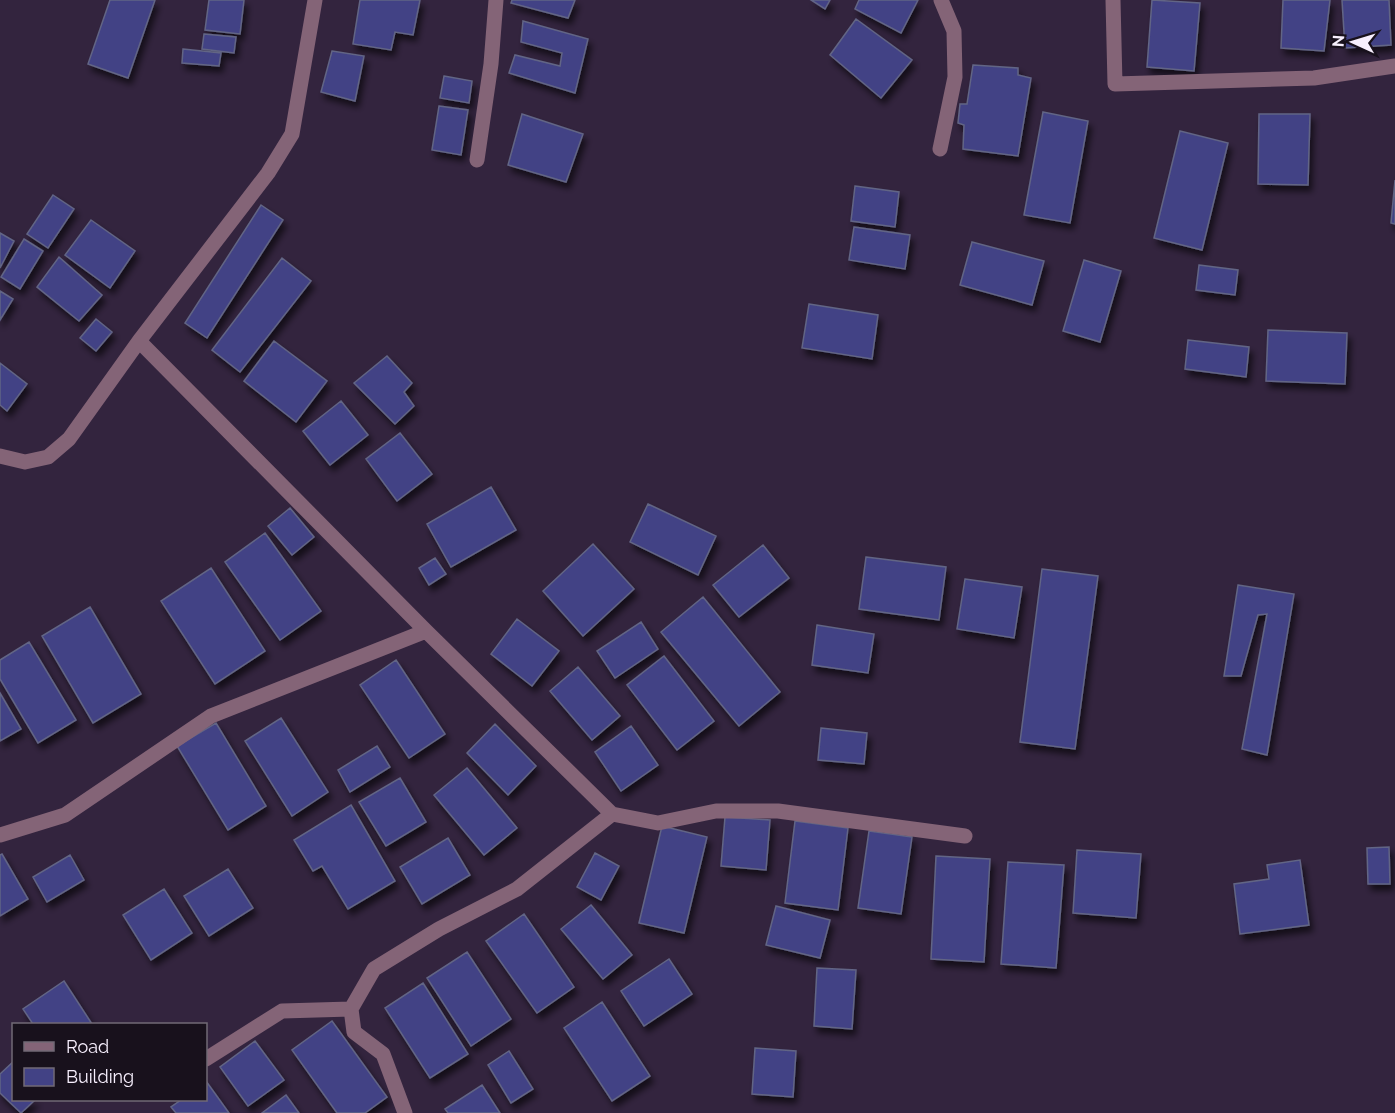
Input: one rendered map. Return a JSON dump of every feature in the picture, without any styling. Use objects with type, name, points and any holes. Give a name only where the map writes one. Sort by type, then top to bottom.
[{"type":"street","points":[[0,456],[25,462],[48,457],[69,439],[139,341],[268,173],[292,134],[315,0]]},
{"type":"street","points":[[477,160],[491,64],[496,0]]},
{"type":"street","points":[[940,149],[955,77],[954,31],[941,0]]},
{"type":"street","points":[[1113,0],[1115,84],[1314,78],[1395,66]]},
{"type":"street","points":[[139,341],[426,631],[612,814],[658,823],[716,811],[778,811],[965,836]]},
{"type":"street","points":[[0,835],[65,815],[211,716],[426,631]]},
{"type":"street","points":[[405,1113],[383,1054],[354,1032],[351,1009],[374,969],[439,929],[518,889],[612,814]]},
{"type":"street","points":[[207,1058],[282,1011],[351,1009]]},
{"type":"building","points":[[110,0],[155,0],[128,78],[88,64]]},
{"type":"building","points":[[209,0],[244,0],[240,34],[205,30]]},
{"type":"building","points":[[360,0],[420,0],[413,35],[395,32],[391,50],[353,44]]},
{"type":"building","points":[[512,0],[575,0],[568,18],[511,3]]},
{"type":"building","points":[[811,0],[830,0],[825,9]]},
{"type":"building","points":[[859,0],[918,0],[901,33],[855,9]]},
{"type":"building","points":[[1152,0],[1200,3],[1194,71],[1147,67]]},
{"type":"building","points":[[1283,0],[1330,0],[1324,51],[1281,48]]},
{"type":"building","points":[[1342,0],[1389,0],[1391,45],[1345,48]]},
{"type":"building","points":[[856,19],[912,60],[881,98],[830,55]]},
{"type":"building","points":[[523,21],[588,39],[575,93],[509,73],[515,55],[560,66],[562,53],[521,42]]},
{"type":"building","points":[[204,34],[236,37],[234,53],[202,49]]},
{"type":"building","points":[[183,49],[221,53],[219,66],[182,63]]},
{"type":"building","points":[[332,51],[364,56],[355,101],[321,92]]},
{"type":"building","points":[[973,65],[1018,68],[1018,75],[1031,78],[1018,156],[963,149],[964,125],[958,123],[960,104],[967,104]]},
{"type":"building","points":[[444,76],[472,81],[469,103],[440,98]]},
{"type":"building","points":[[439,106],[468,110],[461,155],[432,150]]},
{"type":"building","points":[[1043,112],[1088,121],[1070,223],[1024,215]]},
{"type":"building","points":[[522,114],[583,134],[566,182],[508,165]]},
{"type":"building","points":[[1259,114],[1310,114],[1308,185],[1258,184]]},
{"type":"building","points":[[1180,131],[1228,143],[1202,250],[1154,238]]},
{"type":"building","points":[[1395,180],[1395,224],[1391,223]]},
{"type":"building","points":[[855,186],[899,192],[895,227],[851,221]]},
{"type":"building","points":[[53,195],[74,209],[48,248],[27,234]]},
{"type":"building","points":[[261,205],[283,220],[207,338],[185,323]]},
{"type":"building","points":[[91,220],[135,251],[110,288],[65,255]]},
{"type":"building","points":[[854,227],[910,235],[905,269],[849,260]]},
{"type":"building","points":[[0,233],[14,241],[0,268]]},
{"type":"building","points":[[24,239],[43,251],[20,289],[1,277]]},
{"type":"building","points":[[972,242],[1044,261],[1032,305],[960,285]]},
{"type":"building","points":[[59,257],[102,295],[79,321],[37,287]]},
{"type":"building","points":[[282,258],[311,281],[240,372],[212,350]]},
{"type":"building","points":[[1084,260],[1121,271],[1100,342],[1063,331]]},
{"type":"building","points":[[1199,265],[1238,270],[1235,295],[1196,290]]},
{"type":"building","points":[[0,291],[13,299],[0,320]]},
{"type":"building","points":[[809,304],[878,315],[872,359],[802,348]]},
{"type":"building","points":[[96,319],[112,332],[96,351],[80,338]]},
{"type":"building","points":[[1268,330],[1347,333],[1345,384],[1266,381]]},
{"type":"building","points":[[1188,340],[1249,347],[1246,377],[1185,369]]},
{"type":"building","points":[[274,341],[327,381],[296,422],[244,381]]},
{"type":"building","points":[[387,356],[412,383],[404,392],[414,406],[395,424],[354,383]]},
{"type":"building","points":[[0,363],[27,384],[7,411],[0,405]]},
{"type":"building","points":[[341,401],[368,435],[330,465],[303,431]]},
{"type":"building","points":[[400,433],[432,474],[397,501],[366,459]]},
{"type":"building","points":[[491,487],[516,530],[451,567],[427,524]]},
{"type":"building","points":[[648,504],[716,536],[698,575],[630,542]]},
{"type":"building","points":[[290,508],[314,537],[292,555],[268,526]]},
{"type":"building","points":[[265,533],[321,611],[280,640],[225,562]]},
{"type":"building","points":[[593,544],[634,589],[583,636],[543,591]]},
{"type":"building","points":[[763,545],[789,578],[739,617],[713,585]]},
{"type":"building","points":[[866,557],[946,567],[939,620],[859,609]]},
{"type":"building","points":[[435,558],[446,574],[429,585],[419,568]]},
{"type":"building","points":[[211,568],[265,651],[215,684],[161,601]]},
{"type":"building","points":[[1042,569],[1098,576],[1075,749],[1020,742]]},
{"type":"building","points":[[965,579],[1022,587],[1014,638],[957,629]]},
{"type":"building","points":[[1238,585],[1294,594],[1267,755],[1242,749],[1267,614],[1258,615],[1241,676],[1224,676]]},
{"type":"building","points":[[703,597],[780,692],[739,726],[661,632]]},
{"type":"building","points":[[90,607],[141,694],[93,723],[42,636]]},
{"type":"building","points":[[517,619],[559,651],[532,686],[491,654]]},
{"type":"building","points":[[641,622],[658,649],[615,678],[597,651]]},
{"type":"building","points":[[817,625],[874,634],[868,673],[812,665]]},
{"type":"building","points":[[29,642],[76,720],[38,743],[0,679],[0,660]]},
{"type":"building","points":[[664,656],[714,721],[677,750],[627,685]]},
{"type":"building","points":[[396,660],[445,734],[409,758],[360,685]]},
{"type":"building","points":[[578,667],[620,716],[592,740],[550,691]]},
{"type":"building","points":[[0,693],[21,729],[0,741]]},
{"type":"building","points":[[281,718],[328,792],[292,816],[245,741]]},
{"type":"building","points":[[216,723],[266,806],[228,830],[177,746]]},
{"type":"building","points":[[495,724],[536,766],[508,795],[467,753]]},
{"type":"building","points":[[631,726],[658,765],[621,791],[595,752]]},
{"type":"building","points":[[821,728],[867,733],[864,764],[818,760]]},
{"type":"building","points":[[377,746],[390,767],[350,792],[338,770]]},
{"type":"building","points":[[467,768],[517,828],[484,855],[434,795]]},
{"type":"building","points":[[400,778],[426,822],[386,846],[359,802]]},
{"type":"building","points":[[351,805],[395,881],[348,909],[322,866],[313,871],[294,840]]},
{"type":"building","points":[[725,817],[770,820],[766,870],[721,866]]},
{"type":"building","points":[[795,821],[848,828],[838,910],[785,903]]},
{"type":"building","points":[[662,826],[707,837],[684,933],[639,923]]},
{"type":"building","points":[[869,831],[912,837],[901,914],[858,908]]},
{"type":"building","points":[[448,838],[470,875],[422,904],[400,867]]},
{"type":"building","points":[[1389,847],[1390,884],[1368,884],[1367,848]]},
{"type":"building","points":[[1077,850],[1141,854],[1136,918],[1073,913]]},
{"type":"building","points":[[595,853],[619,866],[601,900],[577,887]]},
{"type":"building","points":[[2,854],[28,899],[0,916],[0,855]]},
{"type":"building","points":[[70,855],[84,880],[47,902],[33,877]]},
{"type":"building","points":[[936,856],[990,859],[984,962],[931,959]]},
{"type":"building","points":[[1300,860],[1309,925],[1240,934],[1234,884],[1269,879],[1267,865]]},
{"type":"building","points":[[1008,862],[1064,865],[1056,968],[1001,964]]},
{"type":"building","points":[[228,869],[253,908],[209,936],[184,896]]},
{"type":"building","points":[[164,889],[192,933],[151,960],[123,915]]},
{"type":"building","points":[[591,905],[632,955],[603,979],[561,929]]},
{"type":"building","points":[[776,906],[830,920],[820,958],[766,945]]},
{"type":"building","points":[[524,914],[574,987],[537,1013],[486,941]]},
{"type":"building","points":[[467,952],[511,1019],[471,1046],[427,978]]},
{"type":"building","points":[[669,959],[692,994],[644,1026],[621,991]]},
{"type":"building","points":[[817,968],[856,970],[852,1029],[814,1026]]},
{"type":"building","points":[[64,981],[91,1023],[32,1023],[23,1009]]},
{"type":"building","points":[[423,983],[468,1054],[430,1078],[385,1008]]},
{"type":"building","points":[[602,1002],[650,1076],[612,1101],[564,1028]]},
{"type":"building","points":[[332,1021],[387,1097],[365,1113],[337,1113],[292,1050]]},
{"type":"building","points":[[255,1041],[284,1080],[248,1106],[220,1067]]},
{"type":"building","points":[[755,1048],[796,1051],[793,1097],[752,1094]]},
{"type":"building","points":[[509,1051],[533,1089],[511,1103],[488,1065]]},
{"type":"building","points":[[12,1063],[12,1101],[34,1101],[21,1113],[0,1093],[0,1074]]},
{"type":"building","points":[[207,1082],[229,1113],[176,1113],[171,1107],[180,1101],[207,1101]]},
{"type":"building","points":[[482,1085],[500,1113],[448,1113],[445,1109]]},
{"type":"building","points":[[286,1095],[299,1113],[262,1113]]}]
